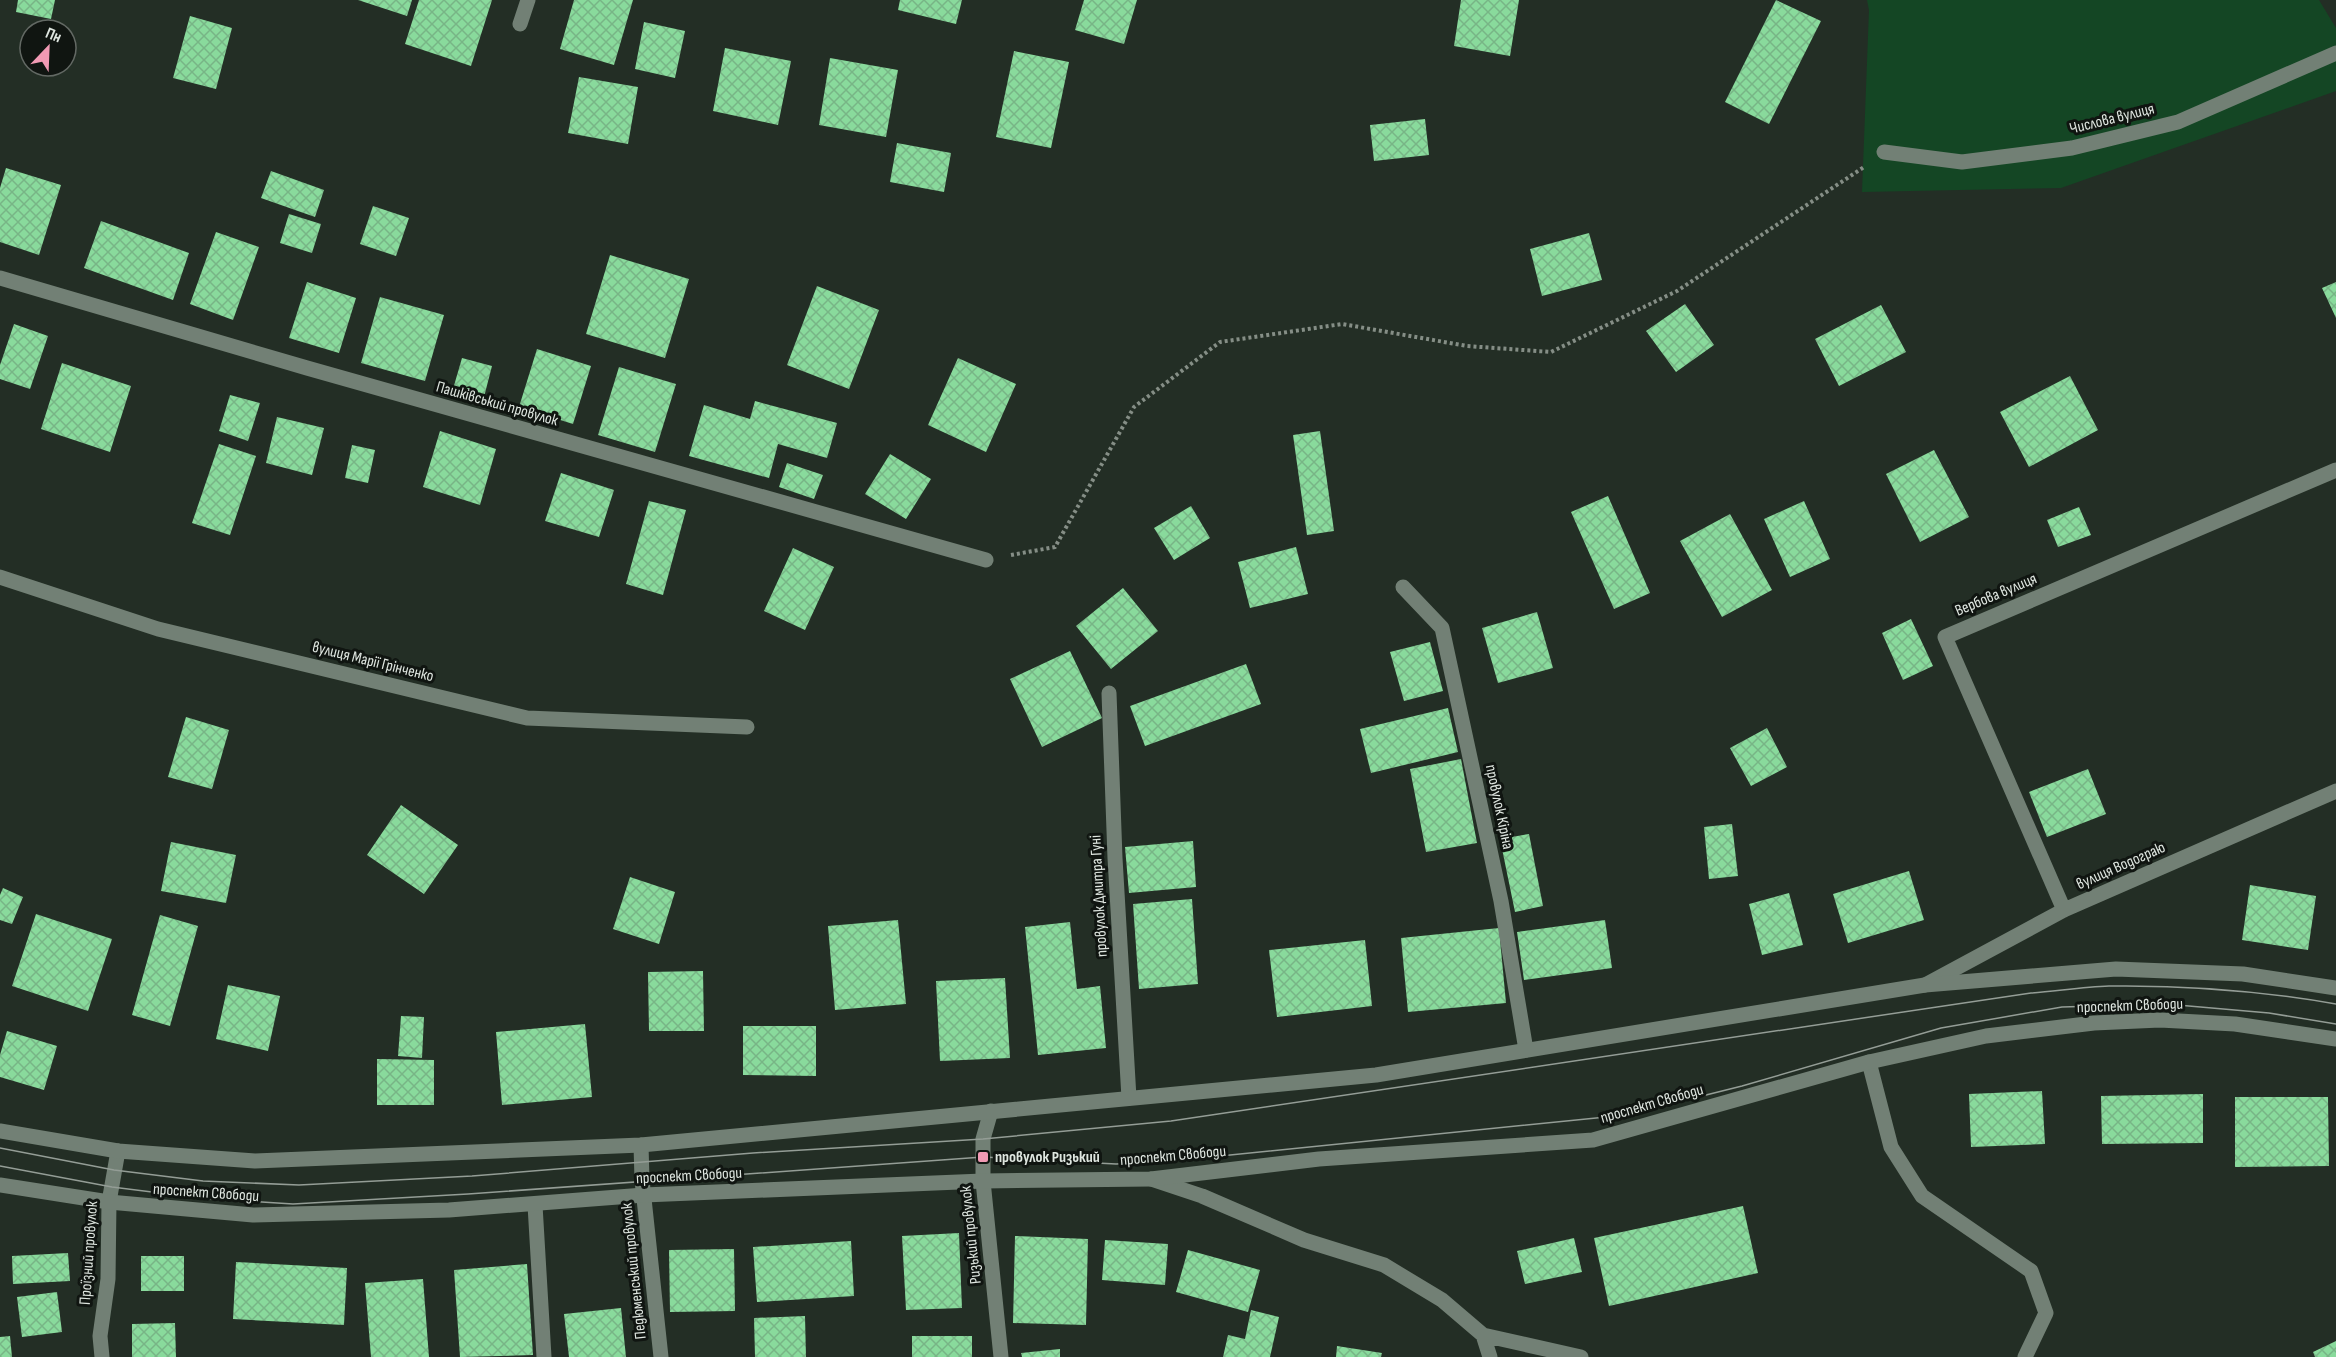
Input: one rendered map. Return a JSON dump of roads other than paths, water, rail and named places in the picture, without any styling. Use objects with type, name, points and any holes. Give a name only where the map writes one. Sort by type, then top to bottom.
[{"type":"street","points":[[520,24],[528,0]]},
{"type":"street","name":"Числова вулиця","points":[[1884,152],[1962,162],[2072,148],[2178,122],[2336,52]]},
{"type":"street","name":"Пашківський провулок","points":[[0,278],[307,368],[986,560]]},
{"type":"street","name":"Вербова вулиця","points":[[2064,910],[1946,637],[2336,470]]},
{"type":"street","name":"вулиця Марії Грінченко","points":[[0,577],[158,629],[527,718],[747,727]]},
{"type":"street","name":"провулок Кіріна","points":[[1403,587],[1442,628],[1501,901],[1526,1050]]},
{"type":"street","name":"провулок Дмитра Гуні","points":[[1109,693],[1114,858],[1129,1098]]},
{"type":"street","name":"вулиця Водограю","points":[[1925,985],[2064,910],[2336,791]]},
{"type":"street","name":"проспект Свободи","points":[[0,1131],[118,1151],[255,1161],[641,1145],[1376,1075],[1925,985],[2116,969],[2243,974],[2336,988]]},
{"type":"street","name":"проспект Свободи","points":[[0,1185],[109,1202],[253,1215],[448,1210],[644,1196],[983,1181],[1151,1179],[1318,1159],[1593,1140],[1869,1062],[1986,1036],[2094,1023],[2160,1020],[2235,1024],[2336,1039]]},
{"type":"street","points":[[1869,1062],[1891,1147],[1922,1196],[2031,1270],[2046,1313],[2025,1357]]},
{"type":"street","name":"Ризький провулок","points":[[991,1111],[983,1139],[983,1181],[1001,1357]]},
{"type":"street","name":"Педюменський провулок","points":[[641,1145],[644,1196],[661,1357]]},
{"type":"street","name":"Проїзний провулок","points":[[102,1357],[100,1336],[108,1279],[109,1202],[118,1151]]},
{"type":"street","points":[[1151,1179],[1202,1196],[1304,1240],[1384,1265],[1442,1299],[1483,1335],[1581,1357]]},
{"type":"street","points":[[535,1205],[544,1357]]},
{"type":"street","points":[[1483,1335],[1490,1357]]},
{"type":"tram line","points":[[0,1148],[114,1170],[203,1181],[299,1185],[472,1176],[753,1153],[983,1139],[1171,1121],[2031,993],[2080,988],[2109,986],[2194,988],[2251,992],[2336,1004]]},
{"type":"tram line","points":[[0,1166],[112,1187],[200,1198],[293,1204],[468,1194],[983,1157],[1116,1164],[1161,1162],[1626,1115],[1742,1086],[1941,1028],[2062,1007],[2166,1004],[2269,1013],[2336,1024]]},
{"type":"place","name":"провулок Ризький","points":[[983,1157]]}]
